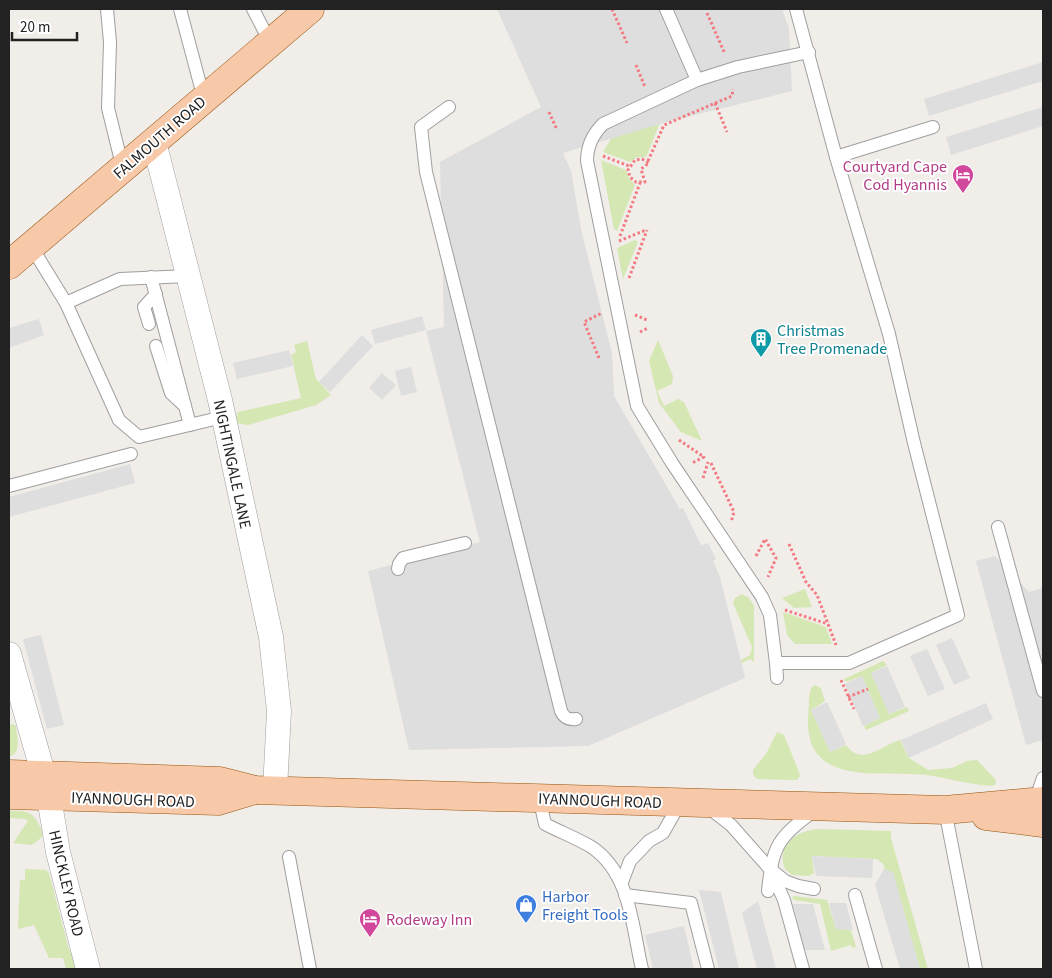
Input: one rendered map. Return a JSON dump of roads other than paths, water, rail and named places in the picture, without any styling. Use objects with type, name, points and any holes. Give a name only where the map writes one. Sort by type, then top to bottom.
[{"type":"main road","name":"FALMOUTH ROAD","points":[[9,265],[310,9]]},
{"type":"main road","name":"IYANNOUGH ROAD","points":[[9,774],[47,786]]},
{"type":"main road","name":"IYANNOUGH ROAD","points":[[9,795],[47,786],[220,781],[265,790],[819,807],[945,810],[1041,801]]},
{"type":"street","name":"NIGHTINGALE LANE","points":[[154,142],[223,417],[275,663],[279,711],[265,790]]},
{"type":"street","name":"HINCKLEY ROAD","points":[[9,654],[47,786],[58,852],[88,969]]},
{"type":"lane","points":[[107,9],[110,42],[108,108],[123,168]]},
{"type":"lane","points":[[180,9],[204,99]]},
{"type":"lane","points":[[252,9],[270,42]]},
{"type":"lane","points":[[666,9],[698,80]]},
{"type":"lane","points":[[776,663],[849,663],[958,615],[914,443],[889,334],[836,157],[796,9]]},
{"type":"lane","points":[[777,678],[770,616],[762,597],[672,463],[638,406],[602,240],[588,161],[589,145],[595,133],[603,124],[698,80],[738,67],[809,52]]},
{"type":"lane","points":[[449,107],[421,128],[426,172],[561,710],[564,717],[569,720],[576,719]]},
{"type":"lane","points":[[836,157],[933,127]]},
{"type":"lane","points":[[32,246],[66,303],[119,420],[139,437],[223,417]]},
{"type":"lane","points":[[66,303],[120,279],[188,276]]},
{"type":"lane","points":[[151,277],[190,425]]},
{"type":"lane","points":[[149,324],[144,307],[156,294]]},
{"type":"lane","points":[[156,346],[171,393],[185,406]]},
{"type":"lane","points":[[9,486],[131,454]]},
{"type":"lane","points":[[998,527],[1043,691]]},
{"type":"lane","points":[[398,569],[403,558],[465,543]]},
{"type":"lane","points":[[539,797],[545,824],[592,848],[611,864],[622,882],[642,969]]},
{"type":"lane","points":[[622,882],[630,861],[649,841],[662,833],[691,803],[731,825],[770,869],[791,885],[814,889]]},
{"type":"lane","points":[[768,891],[770,869],[778,842],[789,829],[819,807]]},
{"type":"lane","points":[[945,810],[976,969]]},
{"type":"lane","points":[[289,857],[310,969]]},
{"type":"lane","points":[[770,869],[784,900],[803,969]]},
{"type":"lane","points":[[856,895],[876,969]]},
{"type":"lane","points":[[626,896],[691,903],[708,969]]},
{"type":"place","name":"Courtyard Cape Cod Hyannis","points":[[963,194]]},
{"type":"place","name":"Christmas Tree Promenade","points":[[761,358]]},
{"type":"place","name":"Harbor Freight Tools","points":[[526,924]]},
{"type":"place","name":"Rodeway Inn","points":[[370,938]]}]
